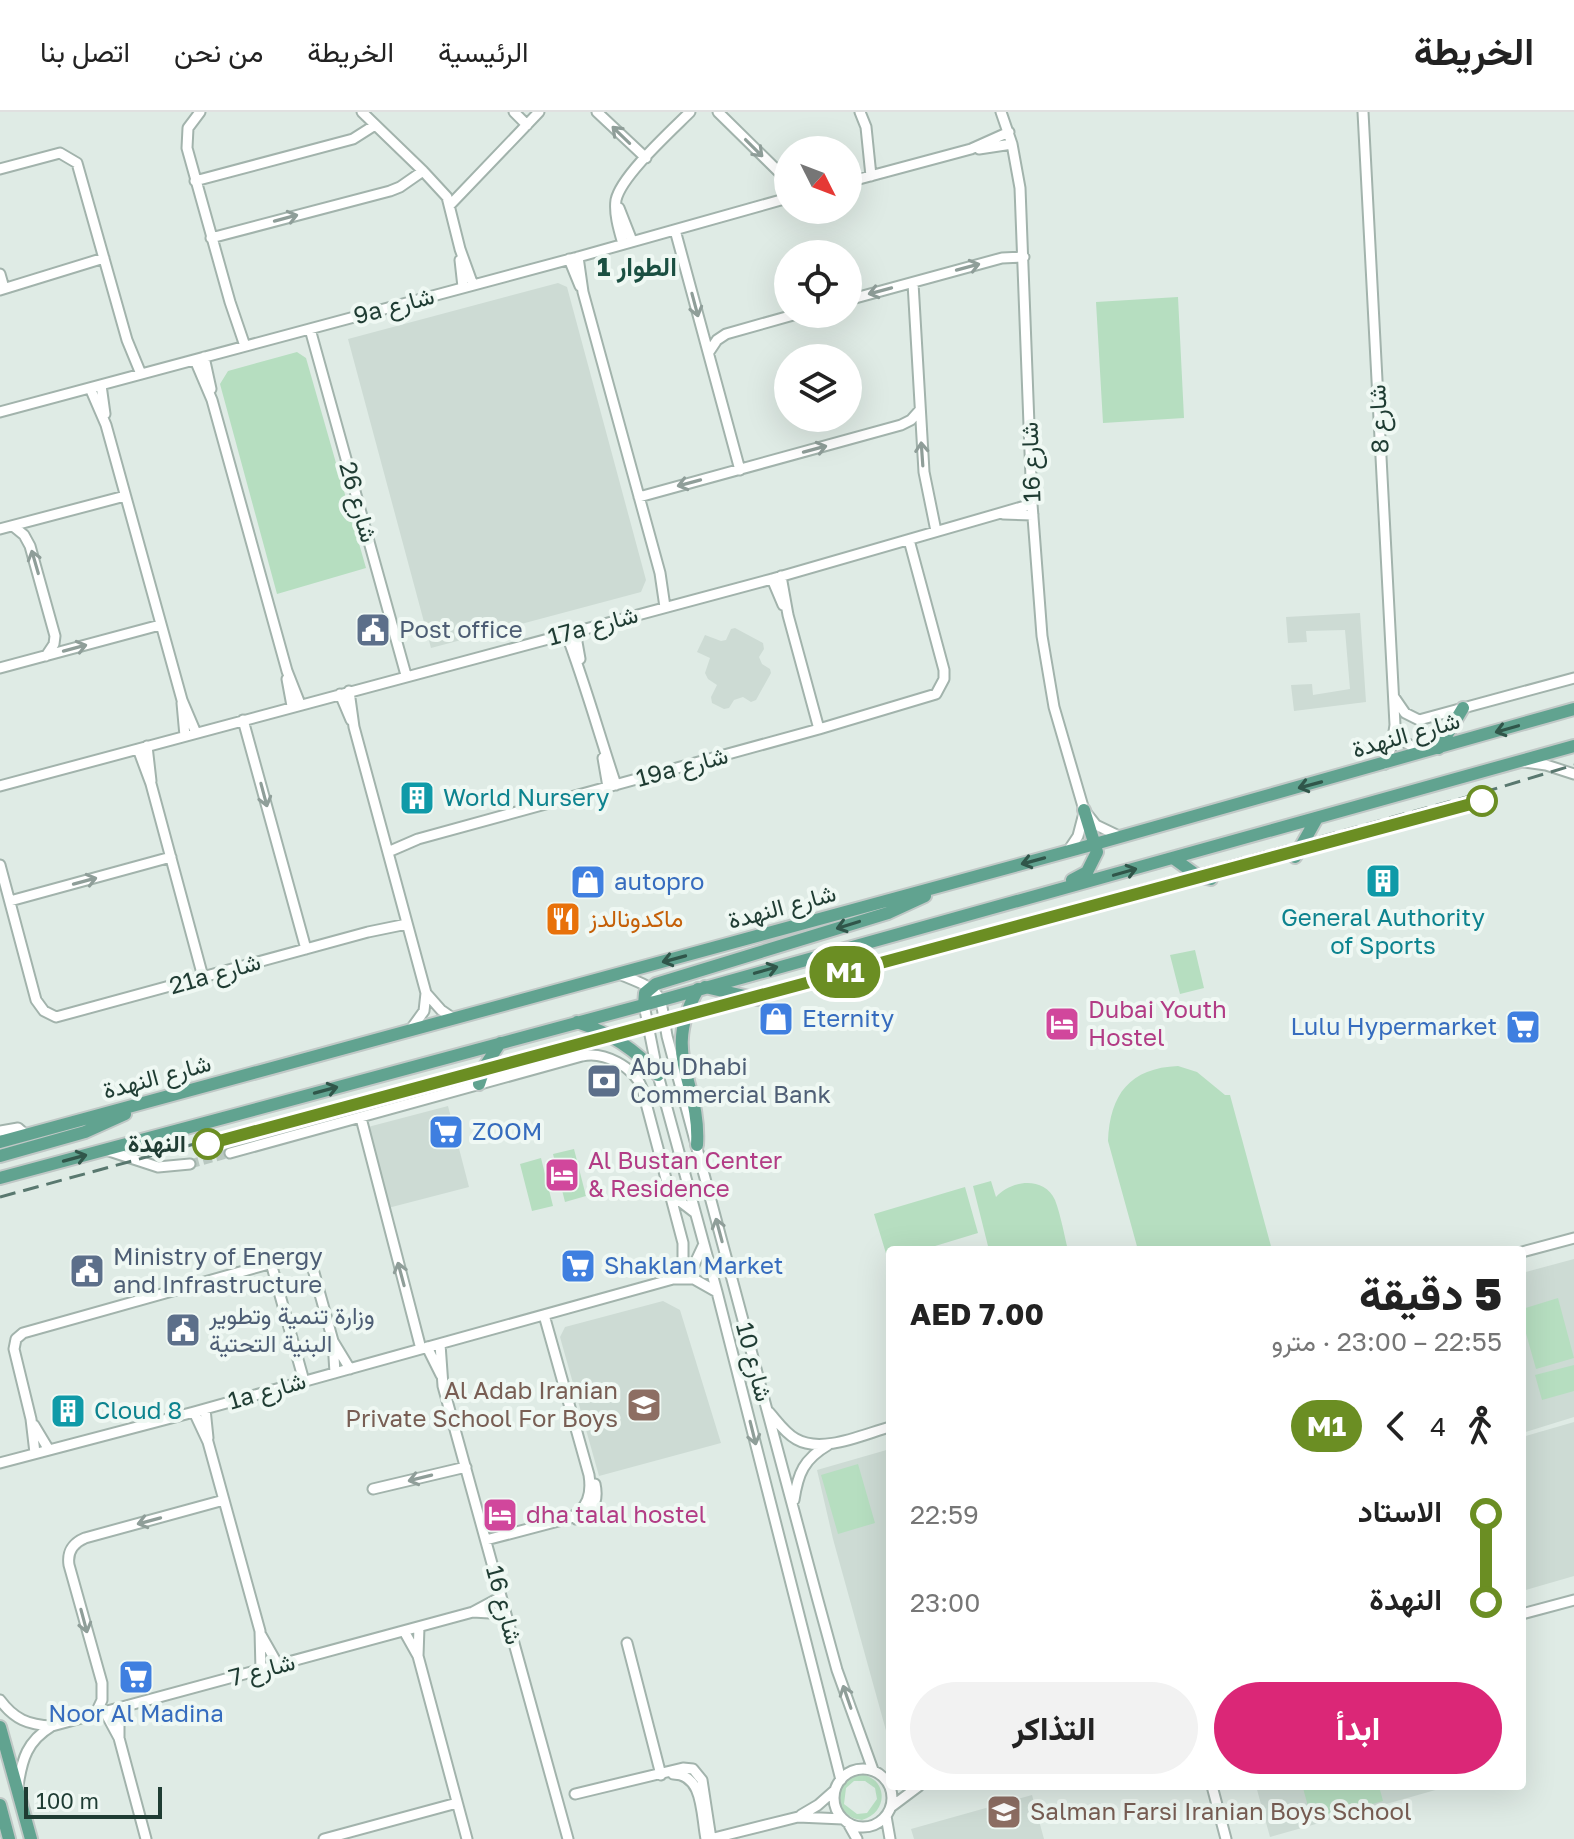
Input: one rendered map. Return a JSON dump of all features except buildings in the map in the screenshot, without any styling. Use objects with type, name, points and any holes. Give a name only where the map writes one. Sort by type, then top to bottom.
[{"type":"main road","points":[[1439,748],[1463,708]]},
{"type":"main road","name":"شارع النهدة","points":[[0,1142],[1121,837],[1574,709]]},
{"type":"main road","points":[[0,1178],[577,1022],[664,1007],[702,988],[1574,746]]},
{"type":"main road","points":[[905,931],[940,916],[1081,877],[1095,860],[1095,844],[1084,810]]},
{"type":"main road","points":[[1295,857],[1317,818]]},
{"type":"main road","points":[[1173,858],[1198,876],[1211,879]]},
{"type":"main road","points":[[645,1011],[645,993],[651,987],[888,913],[946,884]]},
{"type":"main road","points":[[702,988],[758,999]]},
{"type":"main road","points":[[697,1145],[695,1110],[684,1068],[681,1038],[684,1019],[702,988]]},
{"type":"main road","points":[[577,1022],[627,1046],[658,1075]]},
{"type":"main road","points":[[479,1084],[485,1066],[500,1043]]},
{"type":"main road","points":[[0,1156],[94,1129],[145,1103]]},
{"type":"main road","points":[[0,1727],[31,1839]]},
{"type":"main road","points":[[0,1805],[9,1839]]},
{"type":"street","points":[[200,112],[188,128],[187,148],[241,347]]},
{"type":"street","points":[[362,112],[443,192],[450,205],[468,286]]},
{"type":"street","points":[[514,112],[527,125]]},
{"type":"street","points":[[450,205],[539,112]]},
{"type":"street","points":[[597,112],[646,158]]},
{"type":"street","points":[[627,243],[616,212],[622,184],[690,112]]},
{"type":"street","points":[[718,112],[774,167]]},
{"type":"street","points":[[860,112],[866,127],[871,176]]},
{"type":"street","name":"شارع 16","points":[[1001,112],[1009,132],[1020,188],[1032,504],[1042,636],[1049,689],[1084,810]]},
{"type":"street","name":"شارع 8","points":[[1363,112],[1395,725],[1385,764]]},
{"type":"street","points":[[195,181],[353,139],[375,125]]},
{"type":"street","points":[[971,149],[1009,132]]},
{"type":"street","points":[[862,178],[971,149],[1012,144]]},
{"type":"street","points":[[0,169],[60,153],[77,163],[136,376]]},
{"type":"street","points":[[211,238],[390,191],[423,171]]},
{"type":"street","name":"9a شارع","points":[[0,412],[774,202]]},
{"type":"street","points":[[675,230],[740,470]]},
{"type":"street","points":[[862,296],[1002,258],[1024,257]]},
{"type":"street","points":[[0,274],[2,289],[104,258]]},
{"type":"street","points":[[574,258],[669,606]]},
{"type":"street","points":[[913,283],[924,472],[936,531]]},
{"type":"street","points":[[708,353],[713,344],[726,334],[774,320]]},
{"type":"street","name":"شارع 26","points":[[310,329],[406,675]]},
{"type":"street","points":[[199,358],[296,705]]},
{"type":"street","points":[[96,386],[160,625],[182,700],[196,733]]},
{"type":"street","points":[[639,497],[901,425],[919,411]]},
{"type":"street","points":[[0,529],[125,496]]},
{"type":"street","name":"17a شارع","points":[[0,786],[777,577],[1032,504]]},
{"type":"street","name":"17a شارع","points":[[999,514],[1033,515]]},
{"type":"street","points":[[13,526],[24,535],[30,546],[54,629],[54,644],[46,656]]},
{"type":"street","name":"19a شارع","points":[[387,847],[928,698],[942,687],[944,670],[909,540]]},
{"type":"street","points":[[777,577],[819,729]]},
{"type":"street","points":[[0,668],[160,625]]},
{"type":"street","points":[[571,632],[612,786]]},
{"type":"street","points":[[1392,693],[1405,713],[1413,719],[1574,678]]},
{"type":"street","points":[[345,693],[426,993],[424,1011],[408,1031]]},
{"type":"street","points":[[182,700],[185,736]]},
{"type":"street","points":[[243,720],[306,949]]},
{"type":"street","points":[[1395,725],[1405,742],[1422,753]]},
{"type":"street","points":[[143,748],[203,977]]},
{"type":"street","points":[[1521,762],[1546,765],[1574,774]]},
{"type":"street","points":[[1084,810],[1104,830],[1121,837]]},
{"type":"street","points":[[1068,851],[1078,836],[1084,810]]},
{"type":"street","points":[[0,865],[10,901],[171,857]]},
{"type":"street","name":"21a شارع","points":[[10,901],[36,1000],[50,1015],[63,1017],[406,921]]},
{"type":"street","points":[[619,974],[651,987],[664,1007]]},
{"type":"street","points":[[426,993],[454,1019]]},
{"type":"street","name":"شارع 10","points":[[664,1007],[667,1036],[837,1670],[881,1774]]},
{"type":"street","name":"شارع 10","points":[[645,1011],[658,1075],[717,1292],[841,1780]]},
{"type":"street","points":[[230,1153],[588,1054],[603,1055],[638,1079],[684,1250],[681,1265],[673,1279]]},
{"type":"street","points":[[650,1124],[665,1101]]},
{"type":"street","name":"شارع 16","points":[[361,1118],[424,1348],[441,1375]]},
{"type":"street","points":[[0,1131],[18,1128],[26,1135]]},
{"type":"street","points":[[106,1150],[158,1167],[190,1164]]},
{"type":"street","points":[[668,1192],[695,1213]]},
{"type":"street","points":[[1526,1251],[1574,1238]]},
{"type":"street","points":[[673,1279],[694,1265],[703,1243]]},
{"type":"street","points":[[35,1453],[31,1419],[14,1349],[16,1339],[23,1333],[271,1263],[295,1257],[310,1264],[333,1341],[335,1373]]},
{"type":"street","points":[[271,1263],[304,1381]]},
{"type":"street","name":"1a شارع","points":[[0,1463],[673,1279],[694,1279],[717,1292]]},
{"type":"street","points":[[486,1540],[576,1515],[588,1501],[589,1475],[544,1315]]},
{"type":"street","points":[[333,1341],[350,1369]]},
{"type":"street","name":"شارع 16","points":[[440,1344],[441,1375],[567,1837]]},
{"type":"street","points":[[205,1409],[208,1442]]},
{"type":"street","points":[[767,1409],[797,1440],[813,1444],[831,1443],[886,1428]]},
{"type":"street","points":[[194,1412],[208,1442],[261,1635],[278,1665]]},
{"type":"street","points":[[31,1419],[49,1450]]},
{"type":"street","points":[[793,1505],[799,1471],[810,1457],[831,1443]]},
{"type":"street","points":[[373,1489],[466,1467]]},
{"type":"street","points":[[119,1738],[100,1713],[102,1683],[69,1565],[69,1554],[73,1546],[85,1538],[224,1500]]},
{"type":"street","name":"شارع 7","points":[[0,1700],[12,1715],[21,1720],[52,1726],[473,1612],[501,1597]]},
{"type":"street","points":[[1526,1613],[1574,1600]]},
{"type":"street","name":"شارع 7","points":[[473,1612],[506,1614]]},
{"type":"street","points":[[418,1656],[419,1627]]},
{"type":"street","points":[[404,1631],[418,1656],[467,1839]]},
{"type":"street","points":[[261,1635],[261,1670]]},
{"type":"street","points":[[627,1643],[661,1775]]},
{"type":"street","points":[[119,1708],[119,1738],[146,1839]]},
{"type":"street","points":[[18,1790],[21,1764],[29,1746],[52,1726]]},
{"type":"street","points":[[575,1794],[683,1768],[697,1772],[702,1780],[709,1839],[798,1817],[818,1805],[841,1780],[859,1769],[881,1774]]},
{"type":"street","points":[[835,1790],[837,1810],[857,1839]]},
{"type":"street","points":[[889,1790],[890,1839]]},
{"type":"street","points":[[798,1817],[845,1821],[865,1827],[877,1823],[914,1790]]},
{"type":"street","points":[[1213,1790],[1226,1839]]},
{"type":"street","points":[[324,1839],[457,1803]]},
{"type":"shaded area","points":[[558,283],[567,287],[646,580],[641,592],[431,648],[348,339]]},
{"type":"shaded area","points":[[1360,613],[1366,702],[1294,711],[1291,685],[1312,684],[1313,695],[1350,689],[1345,630],[1306,631],[1307,642],[1288,643],[1286,617]]},
{"type":"shaded area","points":[[735,628],[763,643],[764,649],[759,657],[771,673],[756,700],[751,702],[743,697],[724,709],[712,703],[711,697],[717,685],[705,673],[710,658],[697,652],[705,635],[726,640],[731,629]]},
{"type":"shaded area","points":[[448,1106],[469,1187],[388,1208],[368,1127]]},
{"type":"shaded area","points":[[1574,1259],[1574,1417],[1526,1432],[1526,1272]]},
{"type":"shaded area","name":"Al Adab Iranian Private School For Boys","points":[[663,1301],[680,1310],[721,1443],[599,1476],[560,1337],[565,1327]]},
{"type":"shaded area","points":[[1574,1422],[1574,1576],[1526,1590],[1526,1436]]},
{"type":"shaded area","points":[[886,1450],[886,1731],[833,1539],[817,1470]]},
{"type":"shaded area","points":[[1257,1790],[1435,1790],[1270,1837]]},
{"type":"shaded area","name":"Salman Farsi Iranian Boys School","points":[[1032,1795],[1044,1839],[914,1839],[911,1829]]},
{"type":"green space","points":[[1178,297],[1184,418],[1103,423],[1096,302]]},
{"type":"green space","points":[[297,352],[306,358],[366,568],[277,594],[220,384],[228,371]]},
{"type":"green space","points":[[1195,950],[1204,988],[1180,994],[1170,955]]},
{"type":"green space","points":[[1178,1066],[1197,1072],[1225,1095],[1230,1095],[1271,1246],[1137,1246],[1108,1141],[1110,1124],[1118,1097],[1126,1087],[1135,1078],[1161,1068]]},
{"type":"green space","points":[[574,1149],[586,1196],[565,1202],[553,1154]]},
{"type":"green space","points":[[541,1158],[553,1206],[532,1211],[520,1164]]},
{"type":"green space","points":[[991,1181],[996,1197],[1018,1184],[1043,1187],[1055,1200],[1067,1246],[988,1246],[973,1186]]},
{"type":"green space","points":[[965,1187],[978,1233],[935,1246],[886,1246],[886,1253],[874,1214]]},
{"type":"green space","points":[[1558,1298],[1574,1358],[1536,1369],[1526,1333],[1526,1308]]},
{"type":"green space","points":[[1574,1365],[1574,1391],[1542,1400],[1535,1375]]},
{"type":"green space","points":[[858,1464],[875,1523],[838,1534],[821,1475]]},
{"type":"green space","points":[[857,1774],[867,1776],[880,1787],[881,1802],[871,1816],[862,1820],[852,1817],[840,1806],[839,1791],[848,1778]],"holes":[[[854,1781],[865,1781],[875,1788],[877,1799],[867,1813],[857,1814],[844,1804],[846,1788]]]},
{"type":"green space","points":[[1304,1790],[1380,1790],[1383,1801],[1312,1821]]},
{"type":"tunnel","points":[[190,1164],[230,1153]]},
{"type":"railway","points":[[0,1197],[1574,765]]},
{"type":"metro line","name":"M1","points":[[208,1144],[1482,801]]},
{"type":"place","name":"Post office","points":[[373,630]]},
{"type":"place","name":"World Nursery","points":[[417,798]]},
{"type":"place","name":"General Authority of Sports","points":[[1383,881]]},
{"type":"place","name":"autopro","points":[[588,882]]},
{"type":"place","name":"ماكدونالدز","points":[[563,919]]},
{"type":"place","name":"Eternity","points":[[776,1019]]},
{"type":"place","name":"Dubai Youth Hostel","points":[[1062,1024]]},
{"type":"place","name":"Lulu Hypermarket","points":[[1523,1027]]},
{"type":"place","name":"Abu Dhabi Commercial Bank","points":[[604,1081]]},
{"type":"place","name":"ZOOM","points":[[446,1132]]},
{"type":"place","name":"النهدة","points":[[208,1144]]},
{"type":"place","name":"Al Bustan Center & Residence","points":[[562,1175]]},
{"type":"place","name":"Shaklan Market","points":[[578,1266]]},
{"type":"place","name":"Ministry of Energy and Infrastructure","points":[[87,1271]]},
{"type":"place","name":"وزارة تنمية وتطوير البنية التحتية","points":[[183,1330]]},
{"type":"place","name":"Al Adab Iranian Private School For Boys","points":[[644,1405]]},
{"type":"place","name":"Cloud 8","points":[[68,1411]]},
{"type":"place","name":"dha talal hostel","points":[[500,1515]]},
{"type":"place","name":"Noor Al Madina","points":[[136,1677]]},
{"type":"place","name":"Salman Farsi Iranian Boys School","points":[[1004,1812]]},
{"type":"district","name":"الطوار 1","points":[[637,267]]}]
